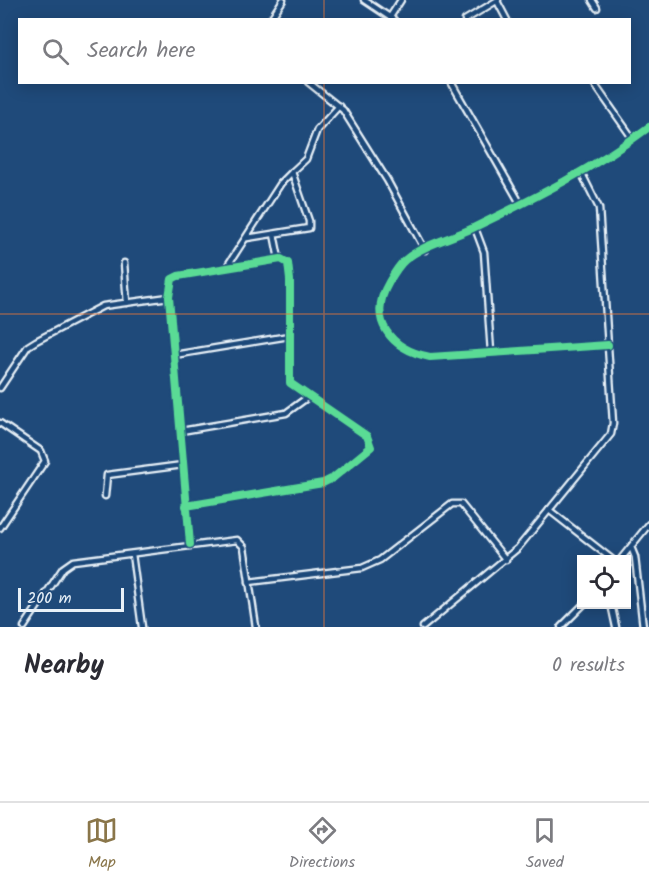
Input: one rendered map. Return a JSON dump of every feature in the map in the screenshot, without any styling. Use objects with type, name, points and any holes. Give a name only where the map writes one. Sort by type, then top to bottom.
[{"type":"street","points":[[271,18],[283,0]]},
{"type":"street","points":[[364,0],[392,18],[401,0]]},
{"type":"street","points":[[468,18],[497,0],[506,18]]},
{"type":"street","points":[[592,0],[597,8]]},
{"type":"street","points":[[311,84],[339,106],[387,180],[425,250]]},
{"type":"street","points":[[452,84],[520,203]]},
{"type":"street","points":[[594,84],[633,139]]},
{"type":"street","points":[[226,268],[281,183],[306,159],[317,130],[339,106]]},
{"type":"street","points":[[608,345],[430,357],[416,355],[390,337],[382,327],[380,308],[384,292],[404,260],[475,228],[580,172],[649,127]]},
{"type":"street","points":[[247,237],[304,229],[310,225],[292,172]]},
{"type":"street","points":[[423,627],[506,560],[610,434],[613,423],[598,208],[580,172]]},
{"type":"street","points":[[475,228],[484,252],[491,352]]},
{"type":"street","points":[[274,234],[279,259]]},
{"type":"street","points":[[186,506],[323,483],[333,478],[371,447],[367,436],[290,383],[291,280],[288,263],[279,259],[172,279],[169,297],[186,506],[190,544]]},
{"type":"street","points":[[124,263],[127,303]]},
{"type":"street","points":[[0,388],[28,346],[103,306],[169,297]]},
{"type":"street","points":[[174,355],[289,336]]},
{"type":"street","points":[[181,431],[286,413],[308,397]]},
{"type":"street","points":[[0,423],[41,451],[45,461],[0,528]]},
{"type":"street","points":[[105,496],[107,475],[183,465]]},
{"type":"street","points":[[249,582],[362,568],[380,560],[452,504],[461,504],[506,560]]},
{"type":"street","points":[[549,510],[607,555]]},
{"type":"street","points":[[625,555],[649,524]]},
{"type":"street","points":[[24,627],[67,564],[190,544],[241,542],[256,627]]},
{"type":"street","points":[[631,547],[635,557],[643,627]]},
{"type":"street","points":[[132,554],[142,627]]},
{"type":"street","points":[[561,627],[579,609]]},
{"type":"street","points":[[612,609],[616,627]]},
{"type":"cycle path","points":[[608,345],[430,357],[416,353],[394,340],[386,331],[380,309],[389,282],[398,267],[413,254],[475,227],[542,193],[586,169],[649,127]]},
{"type":"cycle path","points":[[186,506],[323,483],[333,478],[371,447],[367,436],[290,383],[290,280],[288,263],[281,259],[178,276],[172,279],[169,297],[190,544]]}]
